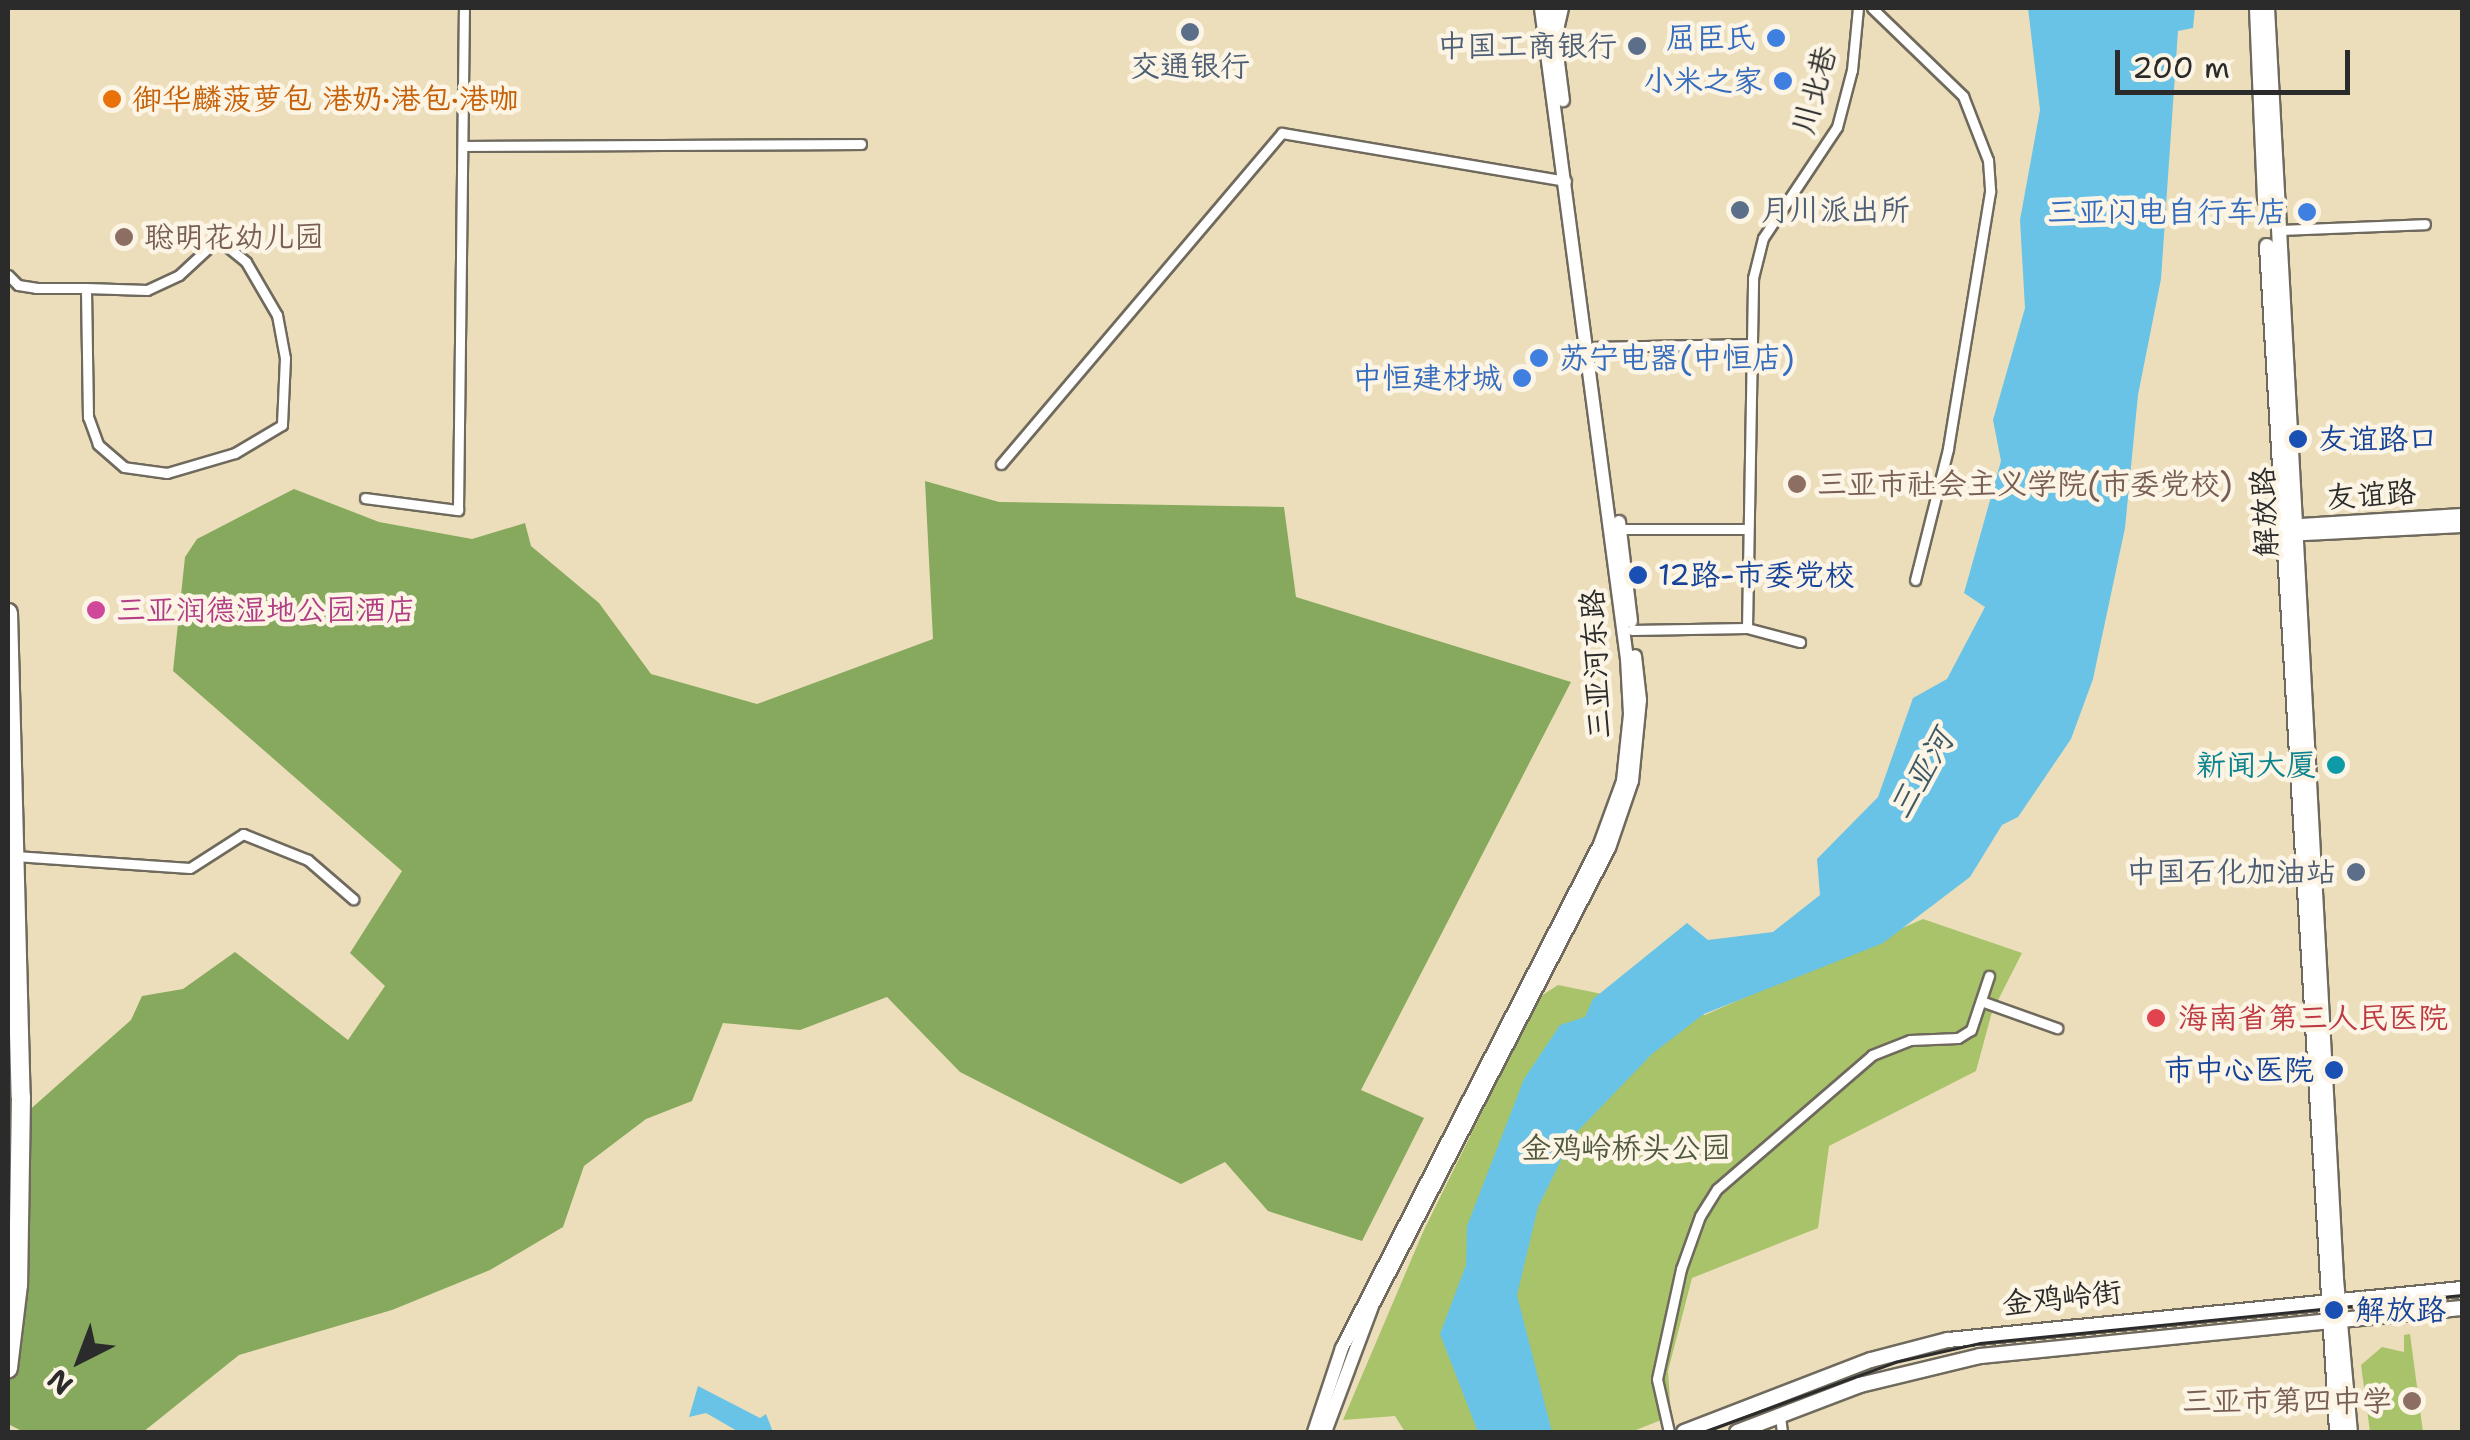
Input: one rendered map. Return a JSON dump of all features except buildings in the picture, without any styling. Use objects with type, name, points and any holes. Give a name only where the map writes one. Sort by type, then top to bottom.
[{"type":"highway","points":[[8,612],[19,1266],[8,1368]]},
{"type":"main road","points":[[1555,34],[1561,8]]},
{"type":"main road","name":"三亚河东路","points":[[1325,1432],[1372,1306],[1609,848],[1634,764],[1640,700],[1620,529],[1555,34],[1543,9]]},
{"type":"main road","name":"三亚河东路","points":[[1314,1432],[1342,1348],[1600,844],[1623,782],[1627,659],[1543,9]]},
{"type":"main road","name":"解放路","points":[[2258,10],[2276,230],[2288,530]]},
{"type":"main road","name":"解放路","points":[[2258,10],[2336,1432]]},
{"type":"main road","name":"友谊路","points":[[2288,530],[2462,515]]},
{"type":"main road","name":"友谊路","points":[[2288,530],[2462,526]]},
{"type":"main road","name":"金鸡岭街","points":[[1684,1432],[1871,1360],[1948,1340],[2462,1289]]},
{"type":"main road","name":"金鸡岭街","points":[[1738,1432],[1892,1375],[1980,1356],[2462,1308]]},
{"type":"main road","name":"解放路","points":[[2332,1322],[2350,1432]]},
{"type":"street","points":[[365,498],[458,510],[464,8]]},
{"type":"street","name":"川北巷","points":[[1747,628],[1753,278],[1762,238],[1828,148],[1852,70],[1858,8]]},
{"type":"street","points":[[1872,8],[1963,96],[1988,160],[1990,192],[1948,449],[1915,580]]},
{"type":"street","points":[[1001,464],[1282,133],[1566,181]]},
{"type":"street","points":[[464,146],[861,144]]},
{"type":"street","points":[[2276,230],[2425,224]]},
{"type":"street","points":[[8,275],[18,285],[147,290],[180,275],[218,238],[246,262],[276,316],[285,358],[282,424],[235,453],[168,472],[124,466],[98,444],[88,418],[86,288]]},
{"type":"street","points":[[1594,348],[1750,344]]},
{"type":"street","points":[[1620,529],[1747,529]]},
{"type":"street","points":[[1632,630],[1747,628],[1800,642]]},
{"type":"street","points":[[15,856],[190,868],[244,834],[308,860],[353,899]]},
{"type":"street","points":[[1669,1432],[1657,1379],[1681,1268],[1700,1216],[1718,1189],[1872,1055],[1910,1040],[1958,1038],[1972,1030],[1990,976]]},
{"type":"street","points":[[1981,1002],[2057,1028]]},
{"type":"street","points":[[1780,1416],[1782,1432]]},
{"type":"green space","points":[[925,481],[999,502],[1284,507],[1296,597],[1571,682],[1361,1090],[1424,1118],[1362,1241],[1268,1211],[1225,1162],[1181,1184],[960,1072],[887,997],[800,1030],[723,1023],[692,1101],[646,1119],[584,1166],[563,1227],[490,1270],[392,1310],[239,1355],[143,1432],[24,1432],[8,1424],[8,1129],[131,1020],[142,996],[183,989],[235,952],[348,1040],[385,986],[350,953],[402,871],[173,671],[185,557],[197,539],[294,489],[379,522],[472,539],[525,523],[531,546],[599,603],[651,674],[757,704],[933,639]]},
{"type":"green space","name":"金鸡岭桥头公园","points":[[1923,919],[2022,953],[1992,1012],[1976,1071],[1829,1146],[1818,1228],[1692,1278],[1668,1371],[1671,1416],[1631,1432],[1405,1432],[1395,1416],[1343,1420],[1423,1232],[1538,998],[1558,985],[1705,1015]]},
{"type":"green space","points":[[2410,1334],[2423,1432],[2370,1432],[2361,1365],[2382,1347],[2404,1352],[2404,1335]]},
{"type":"water","name":"三亚河","points":[[2028,8],[2195,8],[2193,28],[2178,31],[2161,279],[2138,395],[2125,528],[2093,679],[2071,739],[2018,817],[2002,825],[1970,877],[1883,943],[1704,1014],[1652,1054],[1573,1136],[1538,1207],[1517,1295],[1552,1432],[1478,1432],[1440,1334],[1466,1265],[1467,1226],[1524,1079],[1560,1025],[1585,1017],[1593,999],[1687,923],[1708,940],[1773,932],[1820,895],[1817,859],[1878,797],[1913,698],[1947,679],[1985,607],[1964,593],[2001,461],[1993,420],[2025,308],[2020,220],[2040,110]]},
{"type":"water","points":[[698,1386],[760,1418],[766,1414],[773,1432],[739,1432],[706,1413],[689,1417]]},
{"type":"tram line","points":[[1703,1432],[1895,1362],[1980,1343],[2462,1295]]},
{"type":"place","name":"交通银行","points":[[1190,32]]},
{"type":"place","name":"屈臣氏","points":[[1776,38]]},
{"type":"place","name":"中国工商银行","points":[[1637,46]]},
{"type":"place","name":"小米之家","points":[[1783,81]]},
{"type":"place","name":"御华麟菠萝包 港奶·港包·港咖","points":[[112,99]]},
{"type":"place","name":"月川派出所","points":[[1740,210]]},
{"type":"place","name":"三亚闪电自行车店","points":[[2307,212]]},
{"type":"place","name":"聪明花幼儿园","points":[[124,237]]},
{"type":"place","name":"苏宁电器(中恒店)","points":[[1539,358]]},
{"type":"place","name":"中恒建材城","points":[[1522,378]]},
{"type":"place","name":"友谊路口","points":[[2298,439]]},
{"type":"place","name":"三亚市社会主义学院(市委党校)","points":[[1797,484]]},
{"type":"place","name":"12路-市委党校","points":[[1638,575]]},
{"type":"place","name":"三亚润德湿地公园酒店","points":[[96,610]]},
{"type":"place","name":"新闻大厦","points":[[2336,765]]},
{"type":"place","name":"中国石化加油站","points":[[2356,872]]},
{"type":"place","name":"海南省第三人民医院","points":[[2156,1018]]},
{"type":"place","name":"市中心医院","points":[[2334,1070]]},
{"type":"place","name":"解放路","points":[[2334,1310]]},
{"type":"place","name":"三亚市第四中学","points":[[2412,1401]]}]
